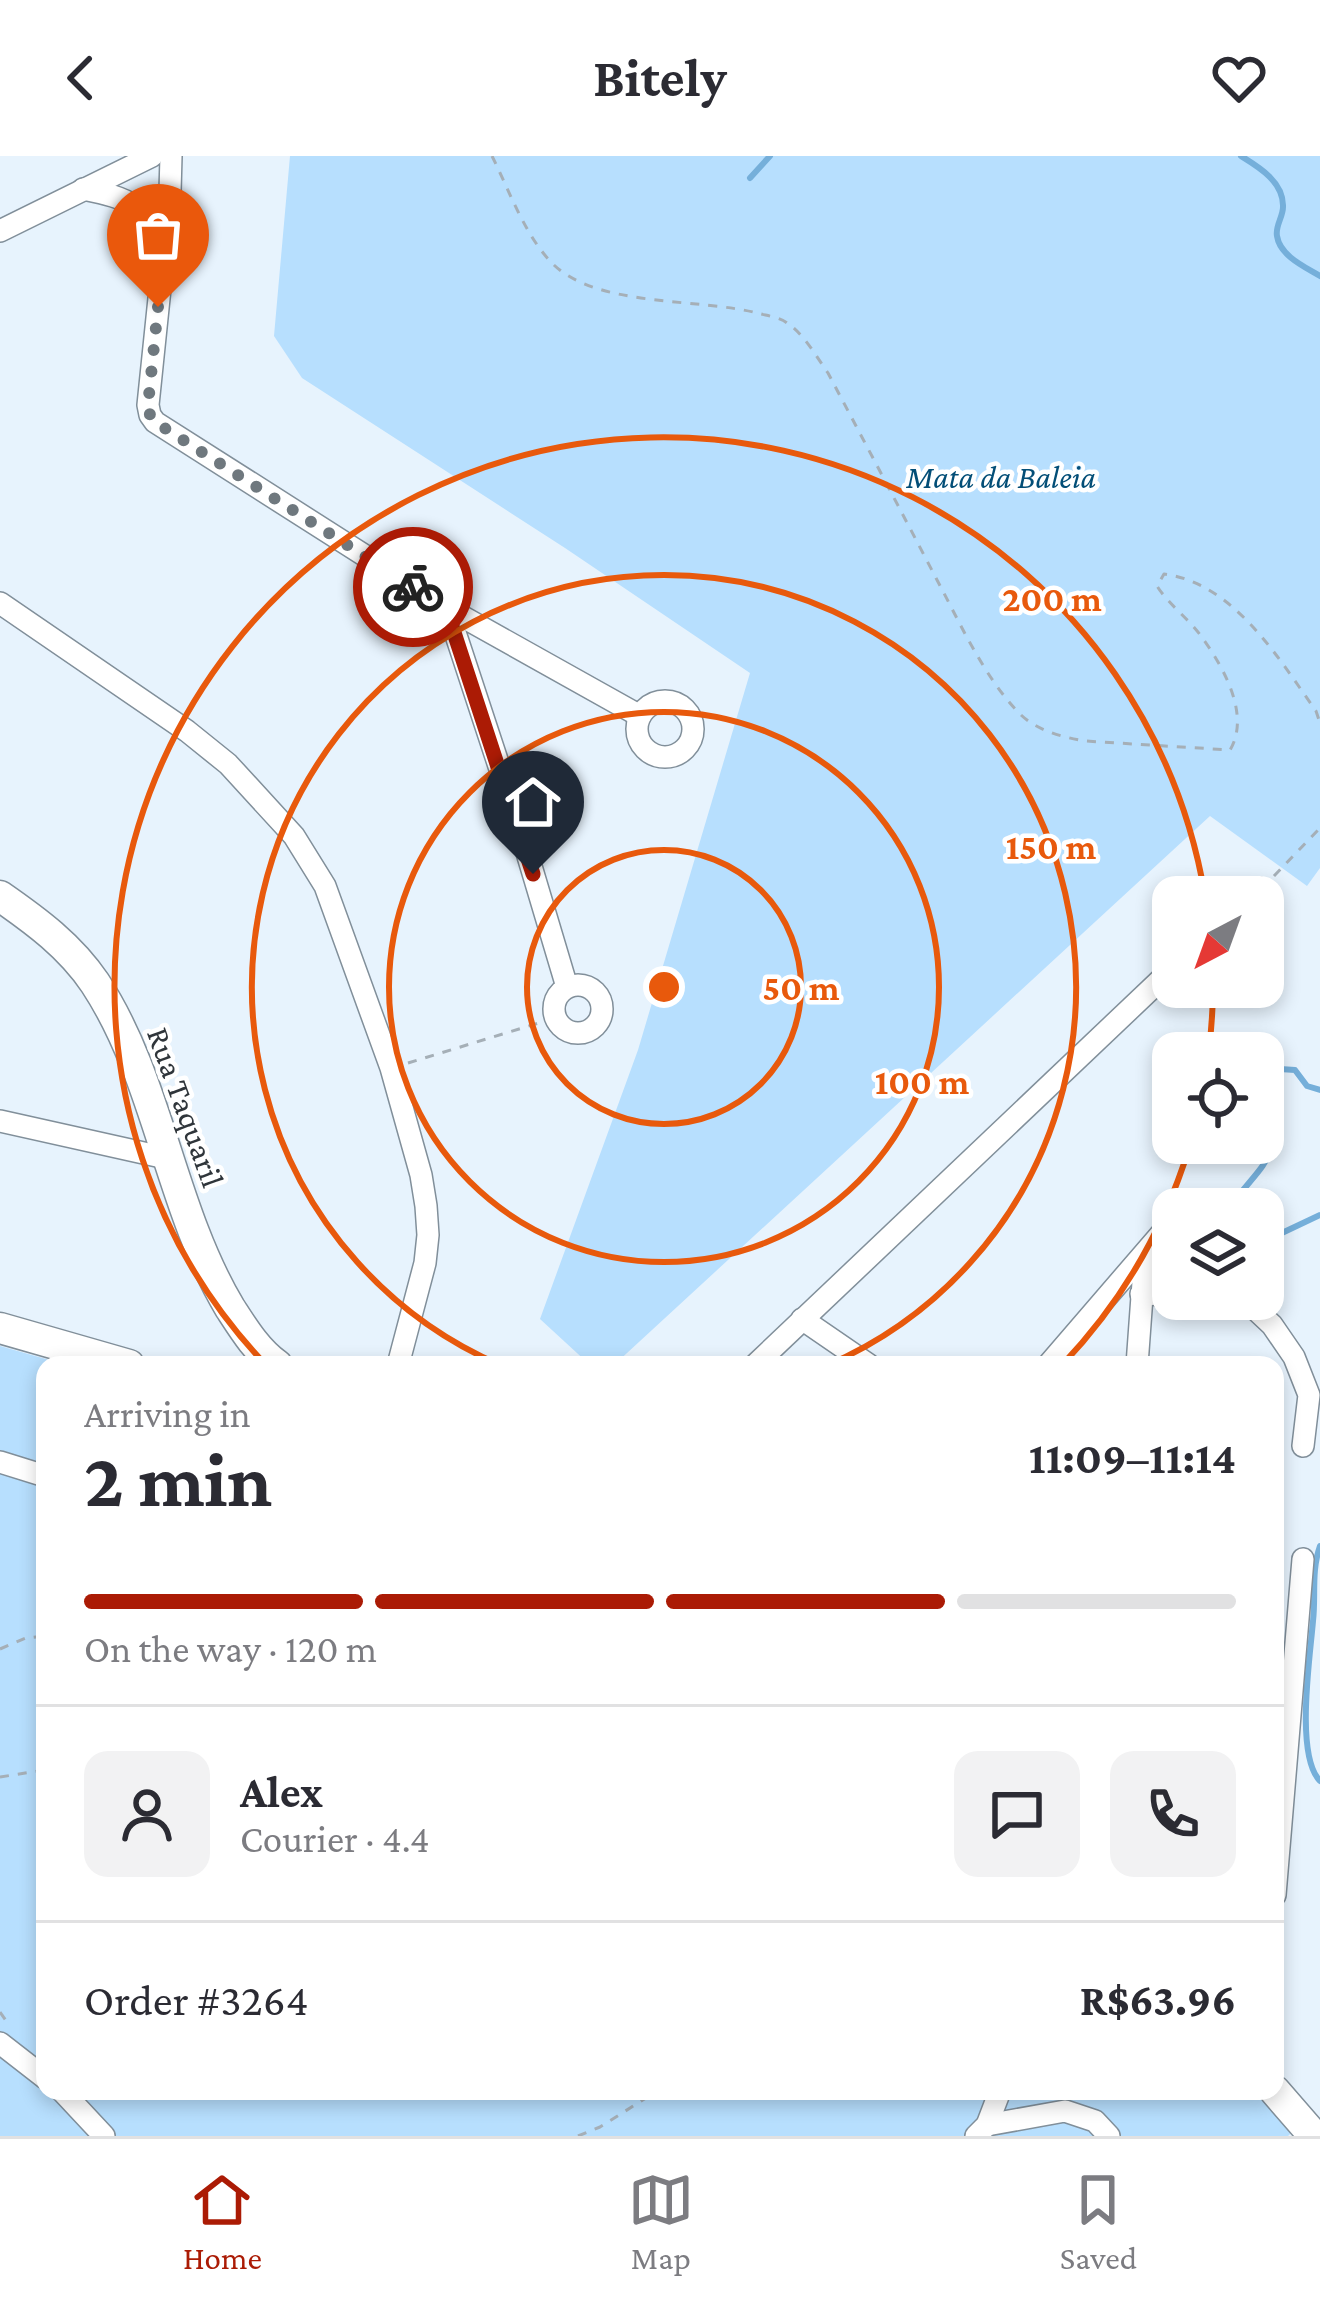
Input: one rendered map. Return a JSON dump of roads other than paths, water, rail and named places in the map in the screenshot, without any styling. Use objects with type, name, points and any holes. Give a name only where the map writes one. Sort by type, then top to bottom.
[{"type":"street","points":[[0,231],[152,156]]},
{"type":"street","points":[[171,156],[148,405],[155,422],[446,608],[640,716]]},
{"type":"street","points":[[83,189],[118,196],[137,207],[150,224],[162,263]]},
{"type":"street","points":[[0,603],[228,764],[266,802],[325,886],[391,1068],[421,1175],[428,1234],[425,1263],[400,1356]]},
{"type":"street","points":[[446,608],[567,987]]},
{"type":"street","name":"Rua Taquaril","points":[[0,896],[72,953],[112,1011],[143,1082],[213,1278],[243,1330],[268,1356]]},
{"type":"street","points":[[584,985],[599,997],[600,1020],[587,1031],[575,1033],[555,1018],[555,1000],[567,987],[584,985]]},
{"type":"street","points":[[764,1356],[1152,988]]},
{"type":"street","points":[[0,1121],[166,1157]]},
{"type":"street","points":[[1056,1356],[1152,1246]]},
{"type":"street","points":[[1138,1356],[1145,1255]]},
{"type":"street","points":[[1142,1294],[1152,1294]]},
{"type":"street","points":[[802,1318],[856,1356]]},
{"type":"street","points":[[1267,1320],[1294,1358],[1309,1395],[1304,1446]]},
{"type":"street","points":[[0,1328],[98,1356]]},
{"type":"street","points":[[0,1462],[36,1473]]},
{"type":"street","points":[[1284,1787],[1303,1558]]},
{"type":"street","points":[[0,2043],[36,2071]]},
{"type":"street","points":[[70,2100],[104,2136]]},
{"type":"street","points":[[981,2130],[996,2100]]},
{"type":"street","points":[[1282,2100],[1304,2131]]},
{"type":"street","points":[[981,2130],[1065,2111],[1095,2121],[1109,2136]]},
{"type":"waterway","points":[[750,178],[770,156]]},
{"type":"waterway","points":[[1241,156],[1269,176],[1279,190],[1283,207],[1279,243],[1294,260],[1320,276]]},
{"type":"waterway","points":[[1284,1069],[1295,1070],[1307,1086],[1320,1090]]},
{"type":"waterway","points":[[1246,1188],[1264,1164]]},
{"type":"waterway","points":[[1284,1232],[1320,1215]]},
{"type":"waterway","points":[[1320,1546],[1306,1705],[1308,1750],[1320,1781]]},
{"type":"park label","name":"Mata da Baleia","points":[[1001,476]]}]
